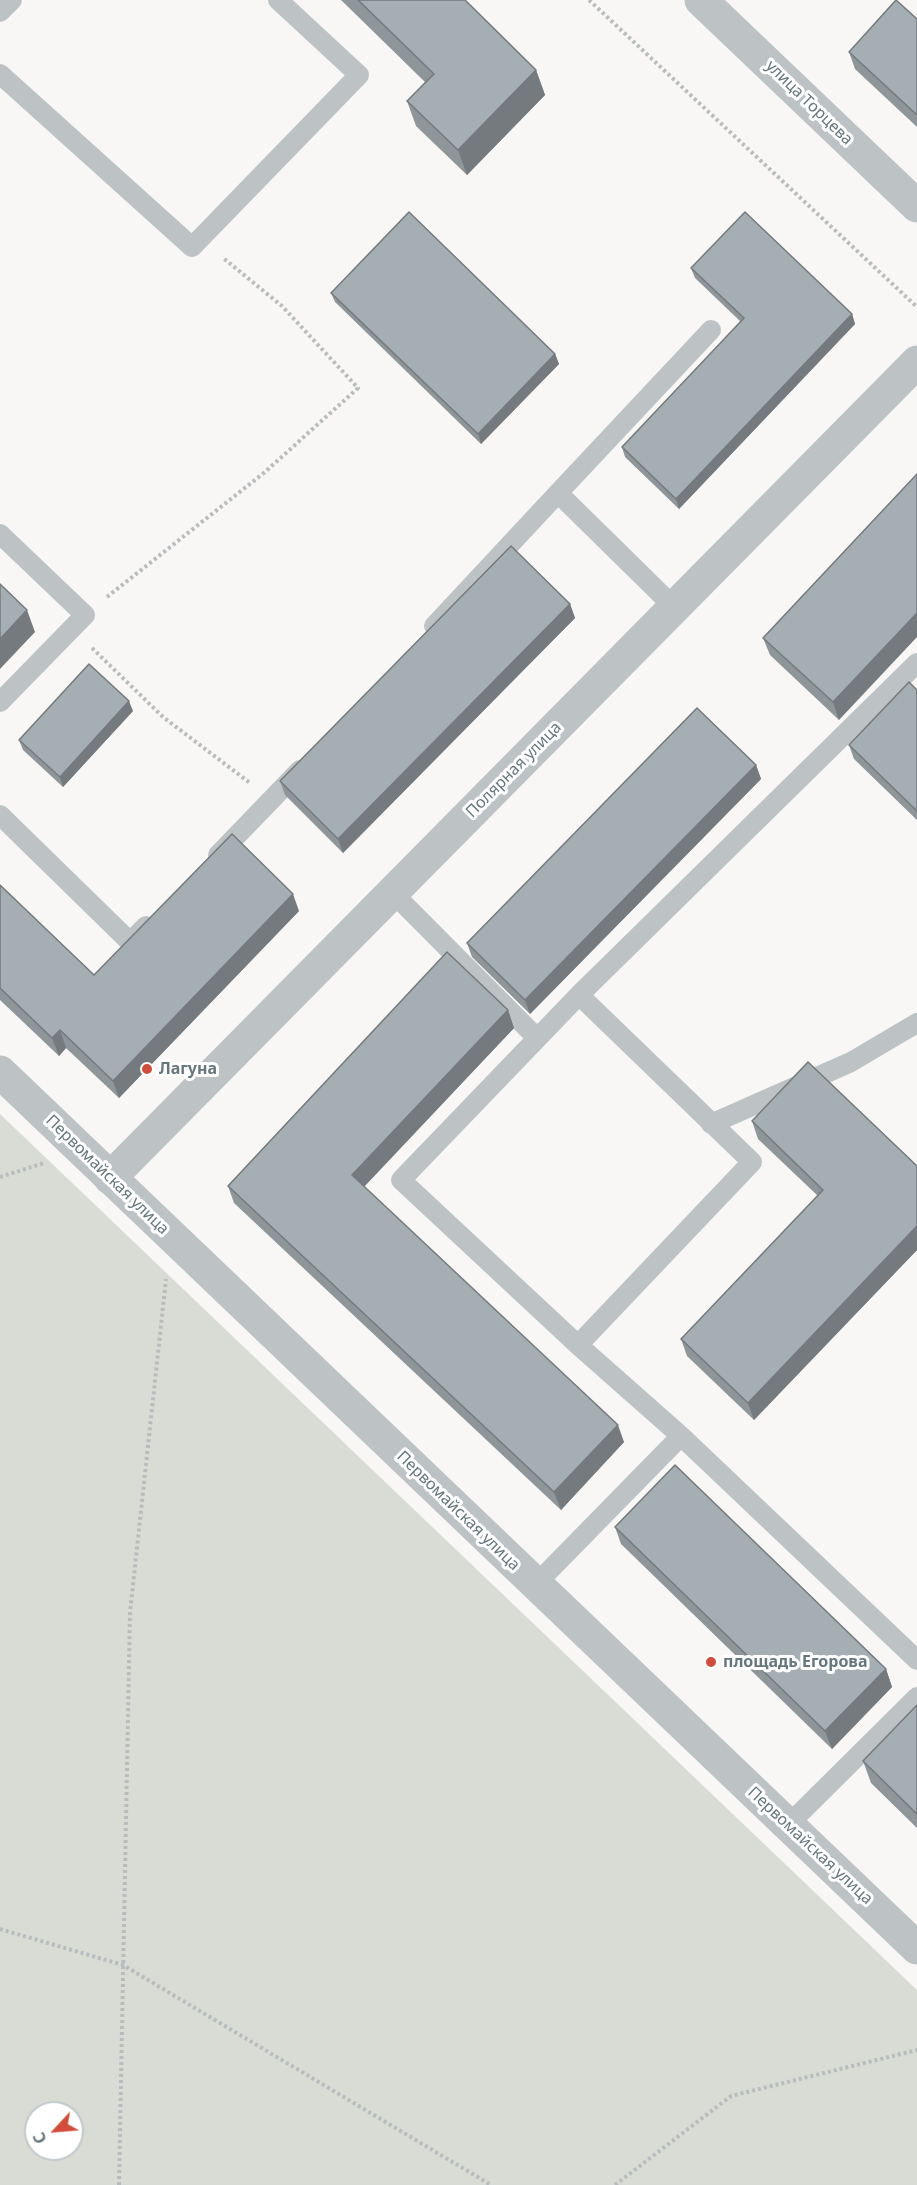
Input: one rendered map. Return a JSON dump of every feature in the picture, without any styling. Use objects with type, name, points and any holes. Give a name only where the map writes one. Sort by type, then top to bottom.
[{"type":"street","name":"улица Торцева","points":[[701,0],[917,206]]},
{"type":"street","name":"Полярная улица","points":[[110,1178],[917,362]]},
{"type":"street","name":"Первомайская улица","points":[[0,1072],[917,1948]]},
{"type":"lane","points":[[0,12],[12,0]]},
{"type":"lane","points":[[0,74],[192,247],[359,75],[278,0]]},
{"type":"lane","points":[[423,638],[711,330]]},
{"type":"lane","points":[[558,493],[674,608]]},
{"type":"lane","points":[[0,534],[79,621],[0,702]]},
{"type":"lane","points":[[917,663],[579,995],[401,1180],[578,1345],[681,1436],[917,1660]]},
{"type":"lane","points":[[205,867],[311,758]]},
{"type":"lane","points":[[0,815],[130,942],[163,909]]},
{"type":"lane","points":[[393,892],[537,1038]]},
{"type":"lane","points":[[578,1345],[752,1162],[579,995]]},
{"type":"lane","points":[[711,1124],[851,1062],[917,1023]]},
{"type":"lane","points":[[535,1585],[681,1436]]},
{"type":"lane","points":[[788,1826],[917,1697]]},
{"type":"path","points":[[589,0],[917,307]]},
{"type":"path","points":[[200,239],[282,306],[358,388],[265,472],[79,621],[163,717],[272,800]]},
{"type":"path","points":[[0,1178],[55,1160]]},
{"type":"path","points":[[119,2185],[130,1613],[166,1277]]},
{"type":"path","points":[[0,1929],[123,1965],[491,2185]]},
{"type":"path","points":[[615,2185],[731,2096],[917,2050]]},
{"type":"shaded area","points":[[0,1114],[917,1990],[917,2185],[0,2185]]},
{"type":"building","points":[[358,0],[465,0],[536,70],[458,150],[407,101],[434,74]]},
{"type":"building","points":[[896,0],[917,19],[917,115],[849,52]]},
{"type":"building","points":[[409,212],[555,354],[478,434],[331,293]]},
{"type":"building","points":[[745,212],[852,314],[676,499],[622,447],[744,318],[691,268]]},
{"type":"building","points":[[917,474],[917,613],[833,702],[763,638]]},
{"type":"building","points":[[511,546],[570,604],[338,839],[280,781]]},
{"type":"building","points":[[0,584],[27,610],[0,639]]},
{"type":"building","points":[[89,664],[129,701],[60,777],[19,740]]},
{"type":"building","points":[[909,682],[917,690],[917,811],[849,745]]},
{"type":"building","points":[[697,708],[756,765],[525,1000],[467,943]]},
{"type":"building","points":[[232,834],[293,894],[113,1081],[60,1030],[52,1038],[0,988],[0,885],[94,975]]},
{"type":"building","points":[[447,952],[508,1010],[352,1175],[618,1425],[554,1492],[228,1186]]},
{"type":"building","points":[[808,1062],[917,1166],[917,1226],[748,1403],[681,1339],[823,1190],[752,1121]]},
{"type":"building","points":[[675,1465],[886,1669],[825,1731],[615,1527]]},
{"type":"building","points":[[917,1705],[917,1814],[863,1761]]},
{"type":"place","name":"Лагуна","points":[[147,1069]]},
{"type":"place","name":"площадь Егорова","points":[[711,1662]]}]
